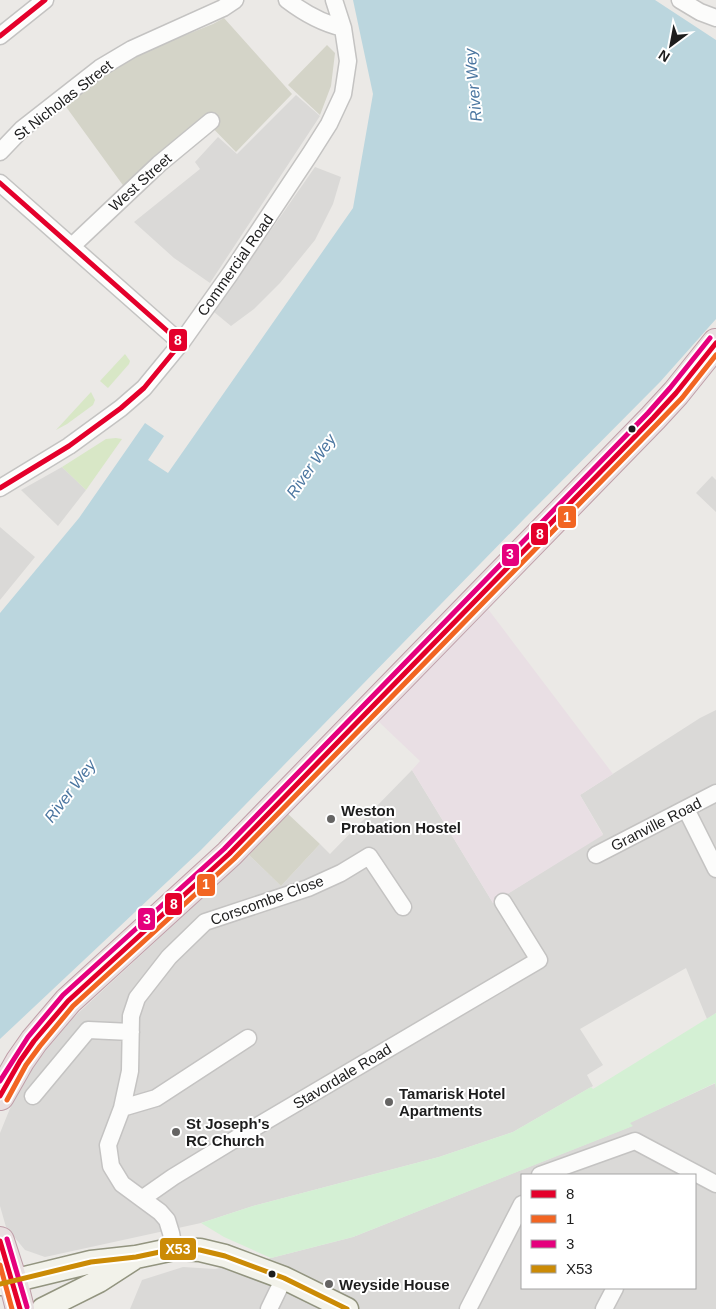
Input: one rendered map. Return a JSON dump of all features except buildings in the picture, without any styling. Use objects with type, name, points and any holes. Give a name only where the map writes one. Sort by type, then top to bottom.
[{"type":"highway","points":[[0,1096],[34,1041],[68,1001],[194,887],[267,816],[653,418],[676,393],[716,343]]},
{"type":"highway","points":[[0,1241],[10,1294]]},
{"type":"street","points":[[0,36],[45,0]]},
{"type":"street","name":"St Nicholas Street","points":[[0,152],[22,129],[100,68],[132,49],[223,8],[235,0]]},
{"type":"street","points":[[287,0],[306,14],[332,26],[343,28]]},
{"type":"street","name":"Commercial Road","points":[[0,488],[69,446],[121,408],[144,388],[181,343],[230,274],[329,124],[343,94],[348,60],[343,28],[334,0]]},
{"type":"street","points":[[680,0],[700,12],[716,18]]},
{"type":"street","points":[[707,0],[716,18]]},
{"type":"street","name":"West Street","points":[[72,246],[159,164],[210,121]]},
{"type":"street","points":[[0,183],[181,343]]},
{"type":"street","name":"Granville Road","points":[[596,855],[716,793]]},
{"type":"street","points":[[686,809],[716,869]]},
{"type":"street","name":"Corscombe Close","points":[[142,1198],[122,1184],[111,1166],[108,1145],[122,1108],[130,1071],[131,1016],[137,998],[170,957],[205,922],[308,888],[341,873],[369,856],[403,907]]},
{"type":"street","name":"Stavordale Road","points":[[142,1198],[237,1138],[538,960],[503,902]]},
{"type":"street","points":[[33,1096],[88,1030],[130,1032]]},
{"type":"street","points":[[122,1108],[156,1098],[248,1038]]},
{"type":"street","points":[[543,1174],[635,1141],[673,1169],[687,1174]]},
{"type":"street","points":[[696,1177],[716,1184]]},
{"type":"street","points":[[142,1198],[167,1220],[174,1249]]},
{"type":"street","points":[[468,1309],[521,1206]]},
{"type":"street","points":[[10,1294],[91,1262],[136,1258],[174,1249],[200,1250],[225,1256],[284,1278],[347,1309]]},
{"type":"street","points":[[43,1309],[99,1281],[136,1258]]},
{"type":"street","points":[[269,1309],[284,1278]]},
{"type":"street","points":[[10,1294],[33,1297],[99,1281]]},
{"type":"street","points":[[66,1309],[99,1281]]},
{"type":"street","points":[[604,1309],[614,1289]]},
{"type":"shaded area","points":[[224,18],[292,94],[236,152],[203,118],[125,188],[64,104],[105,72],[133,56]]},
{"type":"shaded area","points":[[327,45],[335,53],[331,86],[320,115],[288,85]]},
{"type":"shaded area","points":[[296,95],[320,116],[210,283],[174,258],[134,222],[200,169],[195,162],[218,137],[237,154]]},
{"type":"shaded area","points":[[315,167],[341,177],[333,204],[315,240],[280,283],[254,309],[231,326],[214,312]]},
{"type":"shaded area","points":[[62,467],[86,490],[58,526],[21,490]]},
{"type":"shaded area","points":[[712,476],[716,480],[716,512],[696,493]]},
{"type":"shaded area","points":[[0,527],[35,557],[0,600]]},
{"type":"shaded area","points":[[488,609],[613,774],[580,795],[603,835],[493,903],[412,770],[420,761],[378,721]]},
{"type":"shaded area","points":[[716,710],[716,1013],[707,1019],[686,968],[580,1029],[603,1065],[587,1075],[593,1086],[513,1132],[439,1157],[253,1206],[201,1223],[45,1257],[25,1250],[6,1227],[0,1206],[0,1133],[22,1079],[74,1017],[249,855],[281,886],[320,844],[330,854],[412,770],[493,903],[603,834],[580,795],[700,718]]},
{"type":"shaded area","points":[[287,813],[320,844],[281,886],[249,855]]},
{"type":"shaded area","points":[[716,1083],[716,1309],[130,1309],[142,1280],[183,1267],[215,1269],[271,1258],[353,1237],[632,1126],[629,1123]]},
{"type":"green space","points":[[125,354],[130,361],[129,364],[108,388],[100,381]]},
{"type":"green space","points":[[91,392],[95,400],[93,405],[56,430]]},
{"type":"green space","points":[[106,439],[122,439],[86,490],[62,467]]},
{"type":"green space","points":[[716,1013],[716,1089],[715,1083],[630,1123],[633,1126],[353,1237],[271,1258],[224,1237],[201,1223],[253,1206],[439,1157],[513,1132],[591,1087],[593,1089]]},
{"type":"water","name":"River Wey","points":[[353,0],[655,0],[716,40],[716,319],[660,382],[201,850],[0,1039],[0,613],[79,518],[145,423],[164,436],[148,460],[168,473],[353,208],[373,94]]},
{"type":"transit line","name":"8","points":[[0,36],[45,0]]},
{"type":"transit line","name":"8","points":[[0,183],[181,343],[144,388],[121,408],[69,446],[0,488]]},
{"type":"transit line","name":"3","points":[[0,1081],[28,1037],[63,995],[224,849],[648,413],[710,338]]},
{"type":"transit line","name":"8","points":[[0,1096],[34,1041],[68,1001],[229,854],[653,418],[676,393],[716,343]]},
{"type":"transit line","name":"1","points":[[7,1100],[26,1065],[73,1006],[234,859],[682,398],[716,355]]},
{"type":"transit line","name":"3","points":[[7,1239],[27,1307]]},
{"type":"transit line","name":"8","points":[[0,1241],[20,1309]]},
{"type":"transit line","name":"X53","points":[[0,1284],[91,1262],[136,1257],[174,1249],[200,1250],[225,1256],[284,1278],[347,1309]]},
{"type":"transit line","name":"1","points":[[0,1265],[12,1309]]},
{"type":"place","name":"Weston Probation Hostel","points":[[331,819]]},
{"type":"place","name":"Tamarisk Hotel Apartments","points":[[389,1102]]},
{"type":"place","name":"St Joseph's RC Church","points":[[176,1132]]},
{"type":"place","name":"Weyside House","points":[[329,1284]]}]
